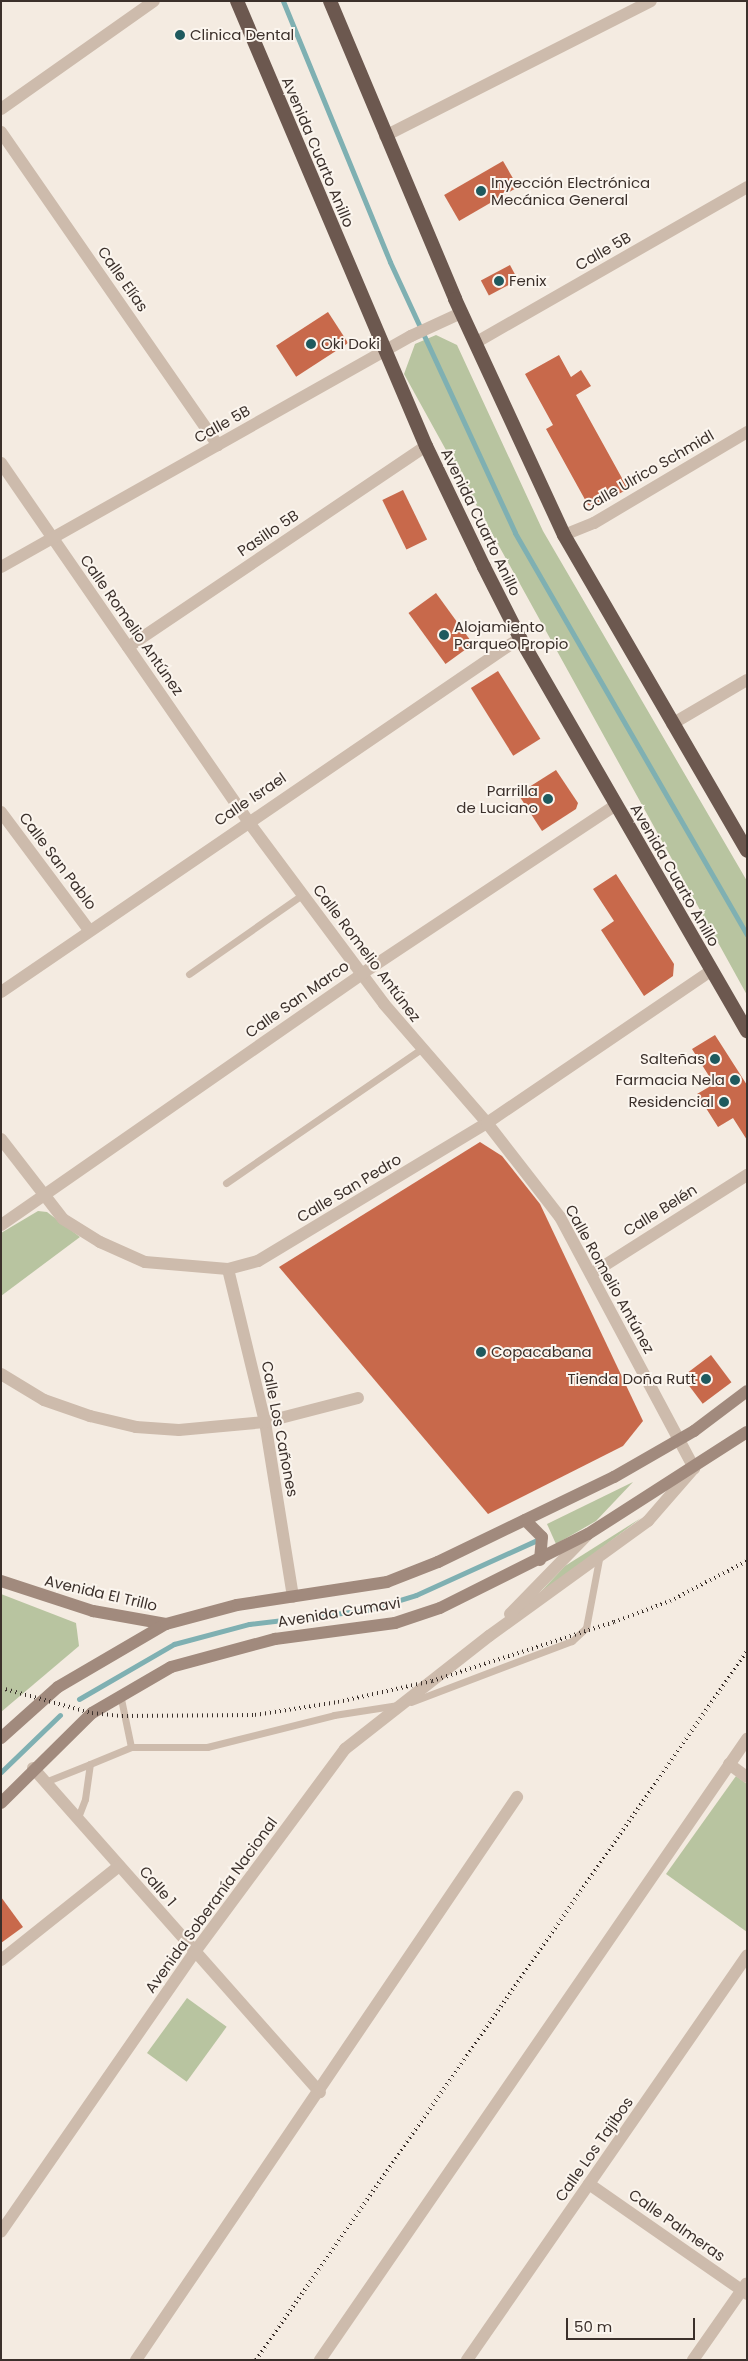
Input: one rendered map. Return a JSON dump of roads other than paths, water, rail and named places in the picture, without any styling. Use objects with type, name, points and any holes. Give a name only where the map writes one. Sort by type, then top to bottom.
[{"type":"highway","name":"Avenida Cuarto Anillo","points":[[237,1],[426,446],[520,638],[747,1031]]},
{"type":"highway","points":[[330,1],[385,136],[461,313],[564,535],[747,851]]},
{"type":"main road","name":"Avenida Cumavi","points":[[1,1738],[58,1687],[166,1624],[237,1605],[386,1582],[526,1520],[677,1440],[747,1391]]},
{"type":"main road","name":"Avenida Cumavi","points":[[1,1802],[33,1768],[92,1713],[120,1693],[171,1667],[216,1652],[275,1638],[395,1623],[485,1588],[588,1534],[694,1468],[747,1432]]},
{"type":"main road","points":[[526,1520],[542,1537],[540,1560]]},
{"type":"main road","name":"Avenida El Trillo","points":[[1,1581],[93,1611],[166,1624]]},
{"type":"street","points":[[1,109],[154,1]]},
{"type":"street","points":[[385,136],[651,1]]},
{"type":"street","name":"Calle Elías","points":[[1,132],[218,445]]},
{"type":"street","name":"Calle 5B","points":[[475,343],[747,187]]},
{"type":"street","name":"Calle 5B","points":[[1,567],[385,350],[461,313]]},
{"type":"street","name":"Calle Ulrico Schmidl","points":[[564,535],[594,523],[747,432]]},
{"type":"street","name":"Pasillo 5B","points":[[128,647],[426,446]]},
{"type":"street","name":"Calle Romelio Antúnez","points":[[1,463],[247,820],[302,895],[421,1049],[488,1123],[560,1217],[677,1440],[694,1468]]},
{"type":"street","name":"Calle Israel","points":[[1,992],[247,820],[520,638]]},
{"type":"street","points":[[672,724],[747,680]]},
{"type":"street","name":"Calle San Marco","points":[[1,1225],[362,973],[616,805]]},
{"type":"street","name":"Calle San Pablo","points":[[1,812],[89,930]]},
{"type":"street","name":"Calle San Pedro","points":[[1,1139],[43,1197],[63,1218],[100,1242],[145,1262],[228,1269],[258,1262],[488,1123],[712,970]]},
{"type":"street","name":"Calle Belén","points":[[591,1274],[747,1174]]},
{"type":"street","name":"Calle Los Cañones","points":[[228,1269],[265,1422],[294,1596]]},
{"type":"street","points":[[1,1374],[44,1400],[136,1427],[179,1430],[265,1422],[358,1398]]},
{"type":"street","name":"Avenida Soberanía Nacional","points":[[1,2232],[194,1953],[345,1749],[490,1636],[599,1559],[648,1521],[694,1468]]},
{"type":"street","name":"Avenida Soberanía Nacional","points":[[490,1636],[588,1534]]},
{"type":"street","points":[[320,2360],[747,1739]]},
{"type":"street","points":[[729,1764],[747,1777]]},
{"type":"street","name":"Calle 1","points":[[33,1768],[194,1953],[320,2092]]},
{"type":"street","points":[[136,2360],[320,2092],[517,1798]]},
{"type":"street","points":[[1,1960],[119,1866]]},
{"type":"street","name":"Calle Los Tajibos","points":[[467,2360],[747,1955]]},
{"type":"street","name":"Calle Palmeras","points":[[589,2184],[745,2289]]},
{"type":"street","points":[[693,2360],[745,2289]]},
{"type":"lane","points":[[189,974],[302,895]]},
{"type":"lane","points":[[226,1183],[421,1049]]},
{"type":"lane","points":[[45,1782],[131,1747],[207,1747],[334,1715],[403,1704],[572,1641],[586,1628],[599,1559]]},
{"type":"lane","points":[[120,1693],[131,1747]]},
{"type":"lane","points":[[77,1820],[85,1799],[90,1764]]},
{"type":"waterway","points":[[283,1],[390,262],[515,533],[747,935]]},
{"type":"waterway","points":[[79,1699],[174,1644],[249,1624],[367,1610],[416,1595],[535,1541]]},
{"type":"waterway","points":[[1,1772],[60,1715]]},
{"type":"railway","points":[[1,1688],[92,1713],[122,1716],[255,1715],[338,1702],[432,1681],[614,1622],[670,1601],[747,1561]]},
{"type":"railway","points":[[256,2360],[747,1651]]},
{"type":"place","name":"Clinica Dental","points":[[180,35]]},
{"type":"place","name":"Inyección Electrónica Mecánica General","points":[[481,191]]},
{"type":"place","name":"Fenix","points":[[499,281]]},
{"type":"place","name":"Oki Doki","points":[[311,344]]},
{"type":"place","name":"Alojamiento Parqueo Propio","points":[[444,635]]},
{"type":"place","name":"Parrilla de Luciano","points":[[548,799]]},
{"type":"place","name":"Salteñas","points":[[715,1059]]},
{"type":"place","name":"Farmacia Nela","points":[[735,1080]]},
{"type":"place","name":"Residencial","points":[[724,1102]]},
{"type":"place","name":"Copacabana","points":[[481,1352]]},
{"type":"place","name":"Tienda Doña Rutt","points":[[706,1379]]}]
